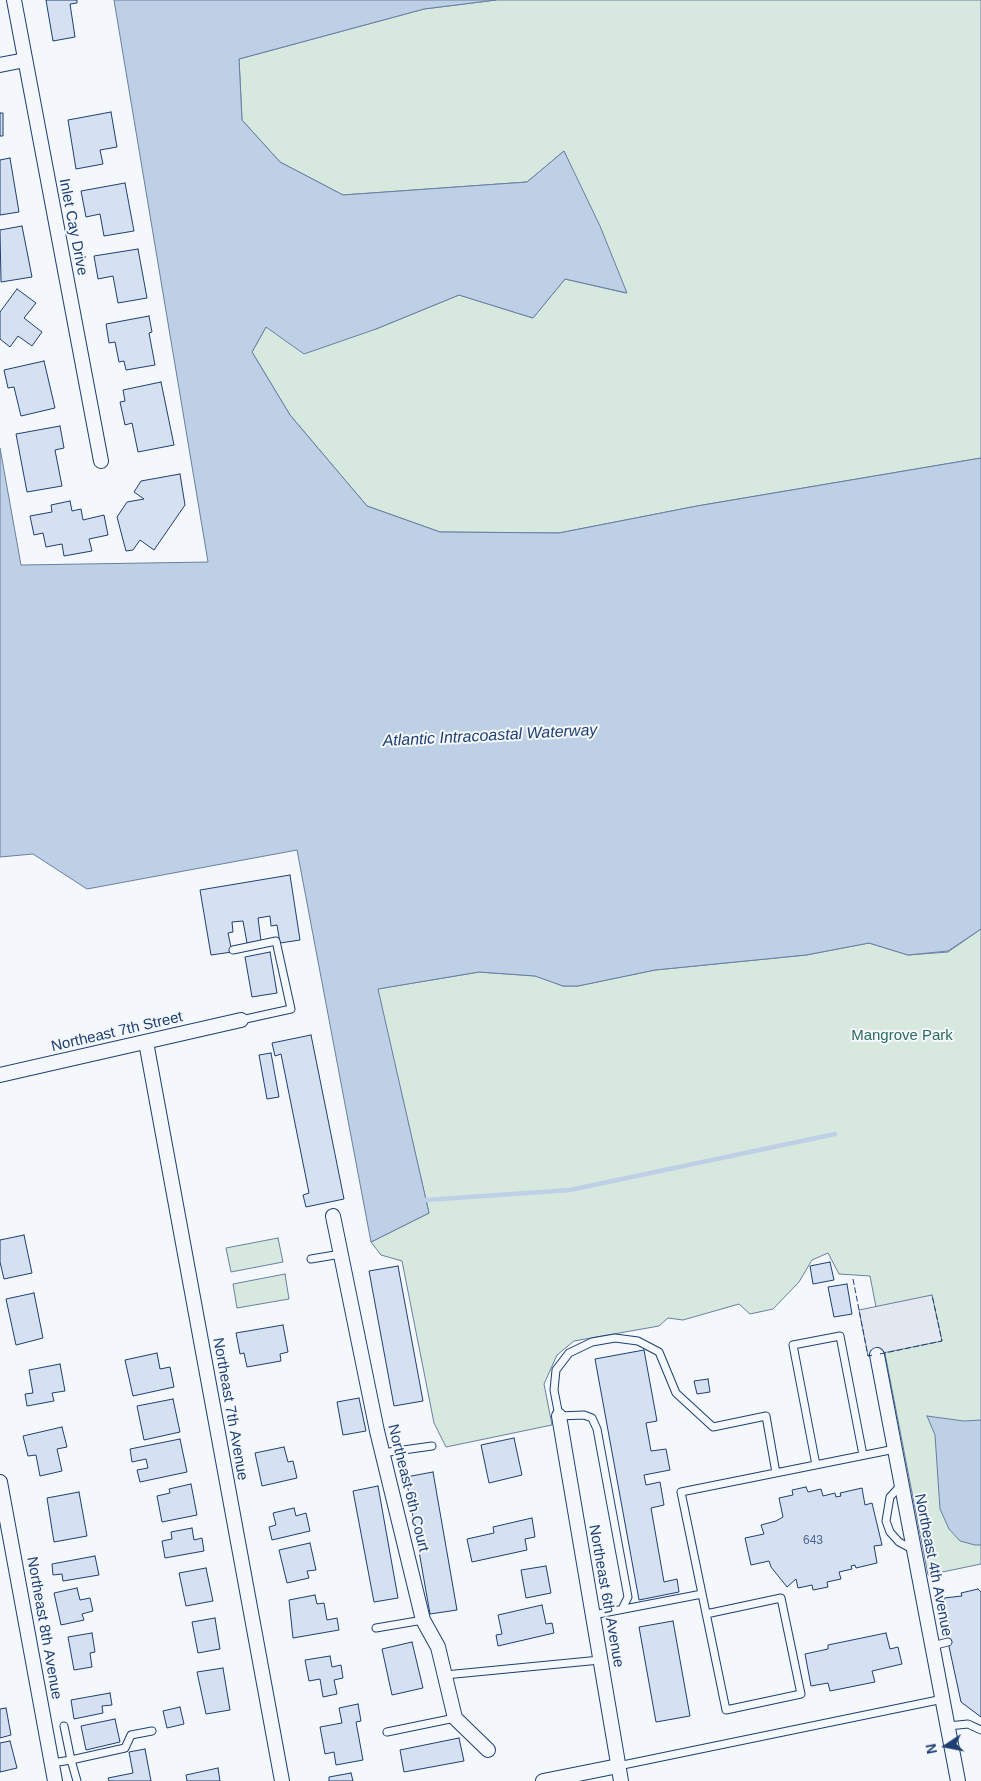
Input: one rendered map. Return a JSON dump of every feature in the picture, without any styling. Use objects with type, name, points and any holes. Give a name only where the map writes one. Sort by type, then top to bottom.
[{"type":"street","name":"Inlet Cay Drive","points":[[14,0],[100,461]]},
{"type":"street","points":[[0,65],[25,60]]},
{"type":"street","name":"Northeast 7th Street","points":[[0,1074],[241,1020]]},
{"type":"street","name":"Northeast 7th Avenue","points":[[146,1042],[282,1781]]},
{"type":"street","name":"Northeast 6th Court","points":[[333,1216],[382,1453],[423,1620],[438,1647],[455,1718]]},
{"type":"street","name":"Northeast 4th Avenue","points":[[877,1355],[958,1781]]},
{"type":"street","name":"Northeast 6th Avenue","points":[[559,1416],[621,1781]]},
{"type":"street","name":"Northeast 8th Avenue","points":[[0,1482],[55,1781]]},
{"type":"street","points":[[455,1718],[488,1750]]},
{"type":"street","points":[[542,1781],[618,1766]]},
{"type":"lane","points":[[233,950],[276,941],[291,1009],[241,1020]]},
{"type":"lane","points":[[311,1259],[341,1254]]},
{"type":"lane","points":[[816,1465],[793,1345],[840,1336],[864,1455]]},
{"type":"lane","points":[[622,1609],[628,1597],[597,1429],[592,1418],[584,1415],[559,1416],[554,1390],[556,1370],[569,1354],[600,1340],[615,1338],[638,1341],[659,1352],[676,1393],[713,1427],[766,1416],[776,1473]]},
{"type":"lane","points":[[382,1453],[432,1446]]},
{"type":"lane","points":[[706,1614],[782,1598],[801,1694],[726,1710],[706,1614],[681,1492],[895,1449]]},
{"type":"lane","points":[[902,1484],[890,1496],[886,1521],[890,1532],[899,1542],[914,1550]]},
{"type":"lane","points":[[593,1615],[702,1594]]},
{"type":"lane","points":[[376,1628],[423,1620]]},
{"type":"lane","points":[[932,1646],[948,1642]]},
{"type":"lane","points":[[445,1675],[600,1660]]},
{"type":"lane","points":[[618,1766],[943,1699]]},
{"type":"lane","points":[[387,1732],[455,1718]]},
{"type":"lane","points":[[948,1726],[968,1724],[981,1730]]},
{"type":"lane","points":[[64,1726],[76,1781]]},
{"type":"lane","points":[[52,1763],[125,1748],[131,1735],[152,1731]]},
{"type":"green space","points":[[496,0],[981,0],[981,458],[697,506],[559,533],[440,532],[367,506],[290,415],[252,352],[266,327],[376,329],[459,295],[533,318],[565,279],[626,293],[564,151],[527,182],[343,195],[280,162],[242,120],[239,59],[424,9]]},
{"type":"green space","name":"Mangrove Park","points":[[981,929],[981,1564],[928,1575],[870,1276],[839,1274],[828,1253],[812,1260],[799,1282],[773,1309],[750,1314],[739,1304],[683,1320],[668,1318],[659,1326],[574,1341],[557,1355],[544,1384],[552,1425],[446,1447],[434,1423],[402,1261],[381,1255],[371,1242],[429,1213],[377,989],[479,972],[536,976],[563,986],[578,986],[655,970],[806,955],[869,943],[908,955],[948,952]]},
{"type":"green space","points":[[278,1238],[283,1262],[231,1272],[226,1248]]},
{"type":"green space","points":[[285,1274],[289,1299],[237,1308],[233,1284]]},
{"type":"shaded area","points":[[932,1295],[942,1341],[868,1356],[859,1310]]},
{"type":"water","name":"Atlantic Intracoastal Waterway","points":[[114,0],[496,0],[424,9],[239,59],[242,120],[280,162],[343,195],[527,182],[564,151],[600,226],[627,293],[565,279],[533,318],[459,295],[376,329],[304,354],[266,327],[252,352],[290,415],[367,506],[440,532],[559,533],[697,506],[981,458],[981,929],[948,951],[908,955],[869,943],[806,955],[655,970],[578,986],[563,986],[535,976],[479,972],[378,989],[429,1213],[371,1242],[297,850],[87,889],[33,854],[0,857],[0,448],[21,565],[208,562]]},
{"type":"water","points":[[927,1416],[964,1421],[981,1420],[981,1545],[960,1541],[949,1529],[940,1509],[935,1435]]},
{"type":"building","points":[[46,0],[77,0],[77,3],[70,4],[75,37],[53,41]]},
{"type":"building","points":[[111,112],[117,147],[100,150],[103,164],[76,169],[68,120]]},
{"type":"building","points":[[0,113],[3,113],[3,136],[0,136]]},
{"type":"building","points":[[10,158],[19,212],[0,215],[0,160]]},
{"type":"building","points":[[125,183],[134,231],[104,236],[100,214],[86,217],[81,191]]},
{"type":"building","points":[[22,226],[32,277],[1,282],[0,230]]},
{"type":"building","points":[[138,249],[147,298],[118,303],[113,276],[98,279],[94,256]]},
{"type":"building","points":[[17,289],[36,303],[24,318],[42,332],[32,346],[18,336],[10,347],[0,339],[0,312]]},
{"type":"building","points":[[149,316],[152,332],[149,333],[155,365],[126,370],[124,361],[119,362],[115,342],[109,343],[106,324]]},
{"type":"building","points":[[44,361],[55,408],[21,416],[14,387],[8,388],[4,370]]},
{"type":"building","points":[[161,382],[174,445],[138,452],[132,423],[125,425],[120,402],[125,401],[123,390]]},
{"type":"building","points":[[60,426],[64,448],[55,450],[62,486],[27,492],[16,434]]},
{"type":"building","points":[[180,474],[185,505],[154,550],[140,540],[133,550],[126,551],[117,517],[127,502],[144,499],[134,492],[141,481]]},
{"type":"building","points":[[70,501],[72,511],[81,509],[83,520],[104,515],[108,535],[89,539],[92,551],[64,556],[62,544],[46,547],[43,533],[34,535],[30,516],[52,512],[51,505]]},
{"type":"building","points":[[290,875],[300,940],[280,943],[277,925],[271,926],[270,916],[258,918],[261,941],[247,943],[243,921],[232,922],[233,932],[228,933],[232,952],[211,955],[200,890]]},
{"type":"building","points":[[270,952],[277,993],[252,997],[245,957]]},
{"type":"building","points":[[311,1035],[344,1199],[306,1207],[303,1195],[309,1193],[281,1054],[275,1056],[272,1043]]},
{"type":"building","points":[[271,1053],[279,1097],[267,1099],[259,1055]]},
{"type":"building","points":[[24,1235],[32,1273],[4,1279],[0,1262],[0,1240]]},
{"type":"building","points":[[830,1262],[834,1280],[813,1284],[810,1266]]},
{"type":"building","points":[[398,1266],[423,1401],[394,1406],[369,1271]]},
{"type":"building","points":[[847,1284],[852,1314],[834,1317],[828,1287]]},
{"type":"building","points":[[34,1293],[43,1338],[16,1345],[6,1299]]},
{"type":"building","points":[[283,1325],[288,1352],[280,1354],[281,1361],[247,1367],[244,1353],[240,1354],[236,1333]]},
{"type":"building","points":[[644,1350],[657,1421],[646,1423],[651,1451],[666,1449],[670,1470],[644,1475],[646,1485],[660,1482],[664,1505],[651,1508],[664,1582],[677,1579],[679,1592],[639,1600],[595,1359]]},
{"type":"building","points":[[157,1353],[160,1369],[170,1367],[174,1387],[133,1396],[125,1360]]},
{"type":"building","points":[[60,1364],[65,1391],[52,1393],[54,1401],[27,1406],[25,1394],[33,1393],[29,1370]]},
{"type":"building","points":[[708,1379],[710,1392],[697,1394],[694,1381]]},
{"type":"building","points":[[359,1398],[366,1431],[343,1435],[337,1402]]},
{"type":"building","points":[[173,1399],[180,1432],[144,1440],[137,1406]]},
{"type":"building","points":[[62,1427],[67,1447],[57,1449],[62,1471],[40,1476],[36,1455],[28,1456],[23,1436]]},
{"type":"building","points":[[514,1438],[522,1475],[489,1483],[481,1445]]},
{"type":"building","points":[[180,1439],[187,1472],[140,1482],[137,1470],[148,1468],[146,1459],[132,1462],[130,1449]]},
{"type":"building","points":[[284,1447],[288,1462],[293,1461],[297,1478],[262,1486],[255,1453]]},
{"type":"building","points":[[433,1472],[457,1610],[430,1614],[406,1477]]},
{"type":"building","points":[[191,1484],[197,1515],[162,1522],[157,1496],[170,1493],[169,1489]]},
{"type":"building","points":[[378,1486],[398,1598],[374,1602],[353,1491]]},
{"type":"building","points":[[806,1487],[808,1492],[821,1489],[823,1496],[835,1493],[836,1497],[841,1496],[840,1493],[862,1488],[865,1505],[872,1503],[882,1545],[874,1546],[877,1563],[856,1568],[855,1565],[851,1566],[852,1569],[839,1572],[841,1579],[827,1582],[828,1587],[813,1590],[812,1585],[798,1588],[796,1579],[787,1587],[771,1567],[769,1561],[751,1565],[745,1538],[764,1534],[761,1525],[783,1517],[779,1498],[793,1495],[792,1490]]},
{"type":"building","points":[[79,1492],[87,1536],[54,1542],[47,1498]]},
{"type":"building","points":[[294,1508],[296,1516],[306,1513],[310,1531],[272,1540],[269,1527],[276,1525],[273,1513]]},
{"type":"building","points":[[532,1518],[535,1537],[525,1539],[527,1550],[472,1562],[467,1539],[494,1533],[493,1527]]},
{"type":"building","points":[[192,1528],[194,1540],[202,1538],[204,1551],[165,1558],[162,1541],[172,1539],[171,1532]]},
{"type":"building","points":[[310,1543],[316,1570],[307,1571],[309,1578],[287,1583],[279,1550]]},
{"type":"building","points":[[95,1556],[99,1575],[63,1581],[62,1574],[53,1575],[52,1564]]},
{"type":"building","points":[[546,1566],[551,1593],[526,1598],[521,1570]]},
{"type":"building","points":[[206,1568],[213,1601],[186,1606],[179,1573]]},
{"type":"building","points":[[77,1588],[80,1600],[90,1598],[93,1611],[82,1614],[84,1620],[61,1625],[54,1593]]},
{"type":"building","points":[[978,1589],[981,1592],[981,1717],[961,1702],[945,1628],[950,1627],[944,1598],[962,1596],[961,1593]]},
{"type":"building","points":[[315,1595],[317,1604],[324,1603],[327,1620],[337,1618],[339,1630],[293,1638],[289,1600]]},
{"type":"building","points":[[542,1605],[546,1624],[552,1623],[554,1633],[498,1646],[496,1635],[502,1634],[498,1615]]},
{"type":"building","points":[[215,1618],[220,1649],[198,1653],[192,1622]]},
{"type":"building","points":[[673,1621],[690,1716],[656,1722],[639,1627]]},
{"type":"building","points":[[92,1633],[95,1652],[90,1653],[92,1667],[74,1670],[68,1637]]},
{"type":"building","points":[[886,1633],[890,1649],[898,1647],[902,1664],[872,1671],[875,1682],[830,1691],[828,1683],[811,1686],[805,1654],[828,1649],[828,1645]]},
{"type":"building","points":[[412,1642],[423,1688],[392,1695],[382,1649]]},
{"type":"building","points":[[330,1656],[332,1667],[341,1665],[343,1678],[334,1680],[337,1694],[323,1697],[320,1679],[309,1681],[305,1660]]},
{"type":"building","points":[[223,1668],[230,1710],[206,1714],[197,1672]]},
{"type":"building","points":[[110,1693],[112,1705],[102,1706],[103,1713],[74,1719],[71,1700]]},
{"type":"building","points":[[358,1704],[361,1721],[356,1722],[363,1760],[336,1765],[334,1752],[325,1754],[320,1727],[342,1723],[339,1708]]},
{"type":"building","points":[[180,1707],[184,1724],[167,1728],[163,1711]]},
{"type":"building","points":[[6,1708],[11,1735],[0,1738],[0,1709]]},
{"type":"building","points":[[115,1719],[120,1742],[86,1750],[81,1726]]},
{"type":"building","points":[[459,1738],[464,1761],[404,1772],[400,1750]]},
{"type":"building","points":[[10,1741],[17,1768],[0,1772],[0,1743]]},
{"type":"building","points":[[145,1749],[151,1781],[109,1781],[108,1778],[133,1773],[129,1752]]},
{"type":"building","points":[[218,1768],[220,1781],[187,1781],[186,1775]]},
{"type":"building","points":[[351,1773],[353,1781],[329,1781],[329,1777]]},
{"type":"waterway","points":[[426,1200],[570,1190],[835,1134]]},
{"type":"fence","points":[[853,1279],[868,1356],[873,1355]]},
{"type":"fence","points":[[880,1354],[942,1341],[932,1295]]}]
